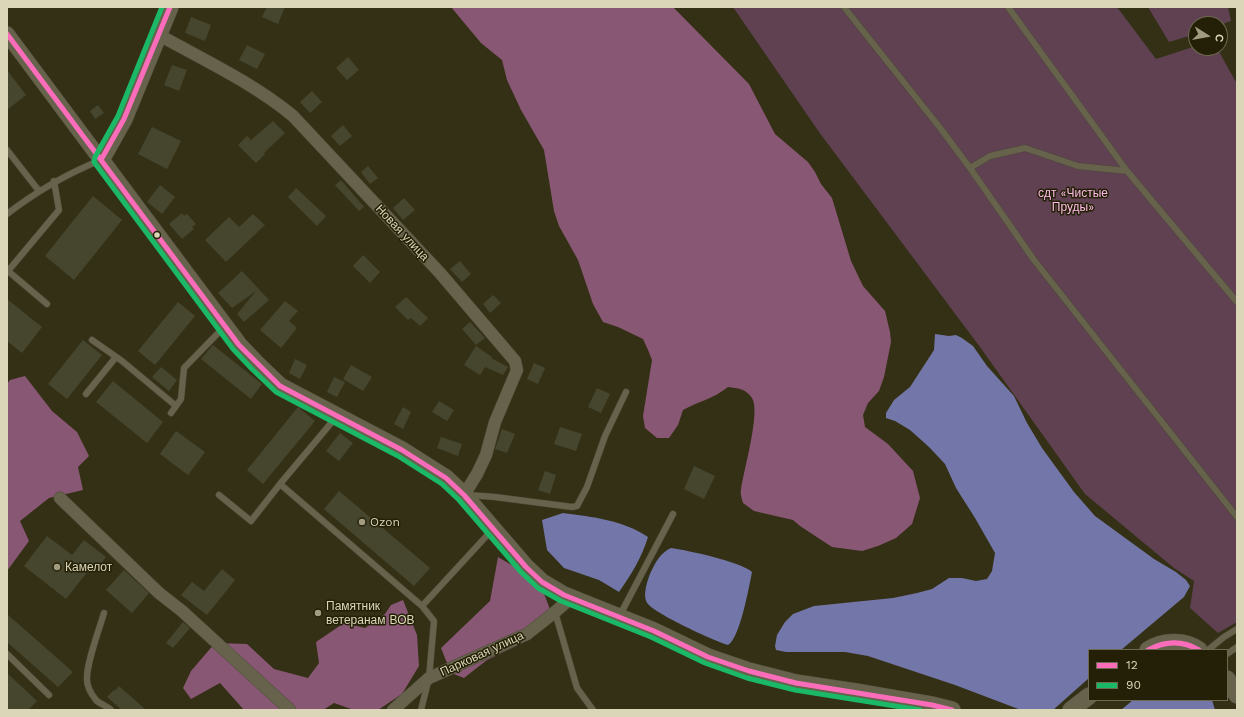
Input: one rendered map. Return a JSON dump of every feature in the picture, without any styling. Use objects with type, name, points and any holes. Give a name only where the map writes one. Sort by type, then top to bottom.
[{"type":"main road","points":[[170,7],[124,119],[101,160],[239,345],[280,386],[402,450],[446,478],[464,495],[526,567],[542,582],[571,598],[654,631],[708,657],[749,671],[796,684],[856,692],[932,705],[952,710]]},
{"type":"main road","points":[[1150,649],[1160,644],[1169,642],[1187,645],[1197,649]]},
{"type":"main road","points":[[1228,681],[1237,695]]},
{"type":"main road","points":[[1071,710],[1088,697]]},
{"type":"street","points":[[7,34],[101,160]]},
{"type":"street","name":"Новая улица","points":[[159,35],[240,80],[293,116],[440,273],[515,361],[517,370],[495,422],[486,455],[477,474],[464,495]]},
{"type":"street","points":[[60,498],[159,593],[182,611],[290,710]]},
{"type":"street","name":"Парковая улица","points":[[393,710],[429,678],[526,634],[571,598]]},
{"type":"lane","points":[[844,7],[942,129],[1034,260],[1237,517]]},
{"type":"lane","points":[[1008,7],[1127,171],[1237,302]]},
{"type":"lane","points":[[970,168],[990,156],[1025,148],[1078,166],[1127,171]]},
{"type":"lane","points":[[7,150],[39,191]]},
{"type":"lane","points":[[7,214],[54,181],[101,160]]},
{"type":"lane","points":[[47,304],[8,271],[59,210],[54,181]]},
{"type":"lane","points":[[171,413],[181,399],[184,368],[225,326]]},
{"type":"lane","points":[[92,340],[116,357],[176,406]]},
{"type":"lane","points":[[86,394],[116,357]]},
{"type":"lane","points":[[464,495],[495,497],[572,507],[577,506],[587,487],[600,448],[626,392]]},
{"type":"lane","points":[[219,495],[251,521],[337,416]]},
{"type":"lane","points":[[280,484],[422,606],[434,621],[429,678],[421,710]]},
{"type":"lane","points":[[619,616],[673,514]]},
{"type":"lane","points":[[422,606],[493,529]]},
{"type":"lane","points":[[555,612],[576,688],[593,710]]},
{"type":"lane","points":[[104,613],[89,665],[87,682],[97,701],[105,704],[111,710]]},
{"type":"lane","points":[[1209,649],[1237,629]]},
{"type":"lane","points":[[1228,653],[1237,648]]},
{"type":"lane","points":[[7,654],[49,695]]},
{"type":"green space","name":"сдт «Чистые Пруды»","points":[[733,7],[1117,7],[1156,59],[1188,49],[1188,56],[1221,56],[1237,84],[1237,622],[1218,633],[1190,608],[1194,581],[1174,568],[1085,494],[980,347],[819,132]]},
{"type":"green space","points":[[1148,7],[1228,7],[1231,21],[1228,22],[1228,16],[1188,16],[1188,36],[1169,42]]},
{"type":"shaded area","points":[[451,7],[673,7],[749,84],[775,134],[808,162],[821,184],[832,198],[851,261],[863,286],[885,311],[891,342],[884,377],[879,391],[868,403],[863,415],[865,427],[888,444],[913,471],[920,498],[912,524],[896,538],[862,551],[832,547],[793,520],[754,511],[743,503],[741,496],[742,481],[751,442],[754,405],[752,398],[742,390],[728,387],[717,394],[683,410],[678,425],[669,438],[657,438],[645,428],[643,416],[652,360],[643,339],[618,327],[603,322],[593,304],[578,260],[559,226],[554,211],[544,150],[521,110],[507,80],[502,60],[481,43]]},
{"type":"shaded area","points":[[25,376],[52,411],[77,432],[89,456],[78,467],[83,490],[49,498],[20,521],[29,541],[7,571],[7,384],[10,380]]},
{"type":"shaded area","points":[[498,557],[520,570],[543,591],[551,612],[520,644],[487,660],[464,678],[451,673],[441,648],[490,601]]},
{"type":"shaded area","points":[[403,600],[417,635],[419,666],[402,694],[378,710],[354,710],[334,703],[323,710],[244,710],[220,683],[191,699],[183,688],[191,671],[215,643],[247,644],[274,669],[308,678],[319,663],[316,642],[344,623],[365,628],[385,614],[391,605]]},
{"type":"water","points":[[935,334],[949,336],[956,335],[973,346],[987,366],[1014,396],[1027,423],[1042,448],[1074,492],[1095,516],[1154,559],[1176,572],[1186,580],[1190,586],[1184,597],[1122,649],[1088,649],[1088,679],[1053,710],[1021,710],[955,685],[868,656],[845,652],[786,652],[776,650],[775,646],[777,635],[785,622],[793,614],[814,606],[893,598],[932,589],[949,578],[962,578],[976,581],[987,579],[992,571],[995,553],[956,488],[945,464],[910,430],[895,421],[886,418],[886,413],[894,400],[910,387],[934,350]]},
{"type":"water","points":[[563,513],[618,523],[638,531],[648,537],[636,566],[619,592],[599,580],[564,568],[547,550],[542,520]]},
{"type":"water","points":[[671,548],[701,554],[737,564],[752,572],[740,623],[736,633],[728,645],[673,620],[653,608],[646,601],[646,589],[652,570],[661,556]]},
{"type":"water","points":[[1132,701],[1212,701],[1215,710],[1121,710]]},
{"type":"building","points":[[267,7],[285,7],[278,24],[262,17]]},
{"type":"building","points":[[191,17],[211,25],[205,41],[185,33]]},
{"type":"building","points":[[247,45],[265,54],[257,69],[239,60]]},
{"type":"building","points":[[348,57],[359,70],[347,80],[336,68]]},
{"type":"building","points":[[172,65],[187,70],[179,91],[164,85]]},
{"type":"building","points":[[7,70],[26,95],[7,110]]},
{"type":"building","points":[[312,91],[322,102],[310,113],[300,102]]},
{"type":"building","points":[[98,105],[104,113],[95,119],[90,111]]},
{"type":"building","points":[[273,121],[285,133],[256,163],[238,145],[247,136],[251,140]]},
{"type":"building","points":[[343,125],[352,136],[340,146],[331,136]]},
{"type":"building","points":[[152,127],[181,141],[167,169],[138,154]]},
{"type":"building","points":[[368,166],[378,178],[370,184],[361,172]]},
{"type":"building","points":[[341,180],[364,207],[359,211],[335,185]]},
{"type":"building","points":[[160,185],[175,197],[162,214],[147,202]]},
{"type":"building","points":[[296,188],[326,216],[317,226],[288,197]]},
{"type":"building","points":[[93,196],[122,220],[74,280],[45,256]]},
{"type":"building","points":[[404,198],[415,210],[403,220],[393,208]]},
{"type":"building","points":[[182,213],[184,216],[187,214],[196,224],[192,227],[194,229],[182,239],[169,224]]},
{"type":"building","points":[[253,214],[265,225],[226,262],[205,240],[229,217],[239,227]]},
{"type":"building","points":[[363,255],[380,272],[370,283],[353,266]]},
{"type":"building","points":[[460,261],[471,274],[462,282],[450,269]]},
{"type":"building","points":[[242,271],[269,300],[244,322],[237,314],[256,291],[232,308],[218,293]]},
{"type":"building","points":[[493,295],[501,303],[490,313],[483,304]]},
{"type":"building","points":[[406,297],[428,318],[420,326],[411,318],[408,320],[395,307]]},
{"type":"building","points":[[7,299],[42,327],[22,353],[7,341]]},
{"type":"building","points":[[285,301],[298,311],[289,321],[297,328],[281,348],[260,330]]},
{"type":"building","points":[[178,302],[195,316],[155,365],[138,351]]},
{"type":"building","points":[[470,322],[485,338],[476,345],[462,329]]},
{"type":"building","points":[[83,340],[102,355],[67,399],[48,384]]},
{"type":"building","points":[[213,345],[262,384],[251,399],[201,359]]},
{"type":"building","points":[[476,346],[492,357],[491,358],[508,367],[503,375],[485,367],[480,375],[464,365]]},
{"type":"building","points":[[295,359],[307,365],[300,379],[289,373]]},
{"type":"building","points":[[534,363],[545,368],[538,384],[527,379]]},
{"type":"building","points":[[351,365],[372,377],[363,391],[343,379]]},
{"type":"building","points":[[161,367],[177,380],[169,391],[152,377]]},
{"type":"building","points":[[334,377],[345,382],[337,397],[327,392]]},
{"type":"building","points":[[113,381],[163,422],[147,443],[96,402]]},
{"type":"building","points":[[597,388],[610,394],[601,413],[588,407]]},
{"type":"building","points":[[439,401],[454,410],[447,421],[432,412]]},
{"type":"building","points":[[298,407],[315,421],[263,484],[247,470]]},
{"type":"building","points":[[403,407],[411,412],[403,429],[394,424]]},
{"type":"building","points":[[560,427],[582,434],[576,451],[554,444]]},
{"type":"building","points":[[502,429],[515,434],[507,453],[495,449]]},
{"type":"building","points":[[176,431],[205,452],[188,475],[160,454]]},
{"type":"building","points":[[340,433],[353,443],[339,461],[326,451]]},
{"type":"building","points":[[441,437],[462,444],[458,456],[437,448]]},
{"type":"building","points":[[694,466],[715,476],[704,499],[684,489]]},
{"type":"building","points":[[545,471],[556,475],[550,494],[538,490]]},
{"type":"building","points":[[339,491],[430,568],[414,586],[324,509]]},
{"type":"building","name":"Камелот","points":[[47,536],[72,555],[84,540],[106,557],[96,570],[92,566],[66,599],[24,566]]},
{"type":"building","points":[[222,569],[235,580],[207,615],[181,595],[192,582],[204,591]]},
{"type":"building","points":[[124,570],[149,593],[132,613],[106,590]]},
{"type":"building","points":[[7,614],[73,672],[58,687],[7,642]]},
{"type":"building","points":[[183,622],[190,628],[173,648],[166,643]]},
{"type":"building","points":[[7,673],[37,701],[28,710],[7,710]]},
{"type":"building","points":[[119,686],[146,710],[122,710],[107,697]]},
{"type":"transit line","name":"90","points":[[162,7],[118,116],[95,157],[94,162],[233,349],[276,392],[398,456],[442,484],[459,500],[521,572],[538,588],[561,601],[651,637],[705,663],[747,678],[795,690],[920,710]]},
{"type":"transit line","name":"12","points":[[101,160],[124,119],[170,7]]},
{"type":"transit line","name":"12","points":[[7,34],[239,345],[280,386],[402,450],[446,478],[464,495],[526,567],[542,582],[564,595],[654,631],[708,657],[749,671],[796,683],[932,705],[952,710]]},
{"type":"transit line","name":"12","points":[[1150,649],[1167,643],[1180,643],[1197,649]]},
{"type":"place","name":"Ozon","points":[[362,522]]},
{"type":"place","name":"Камелот","points":[[57,567]]},
{"type":"place","name":"Памятник ветеранам ВОВ","points":[[318,613]]}]
